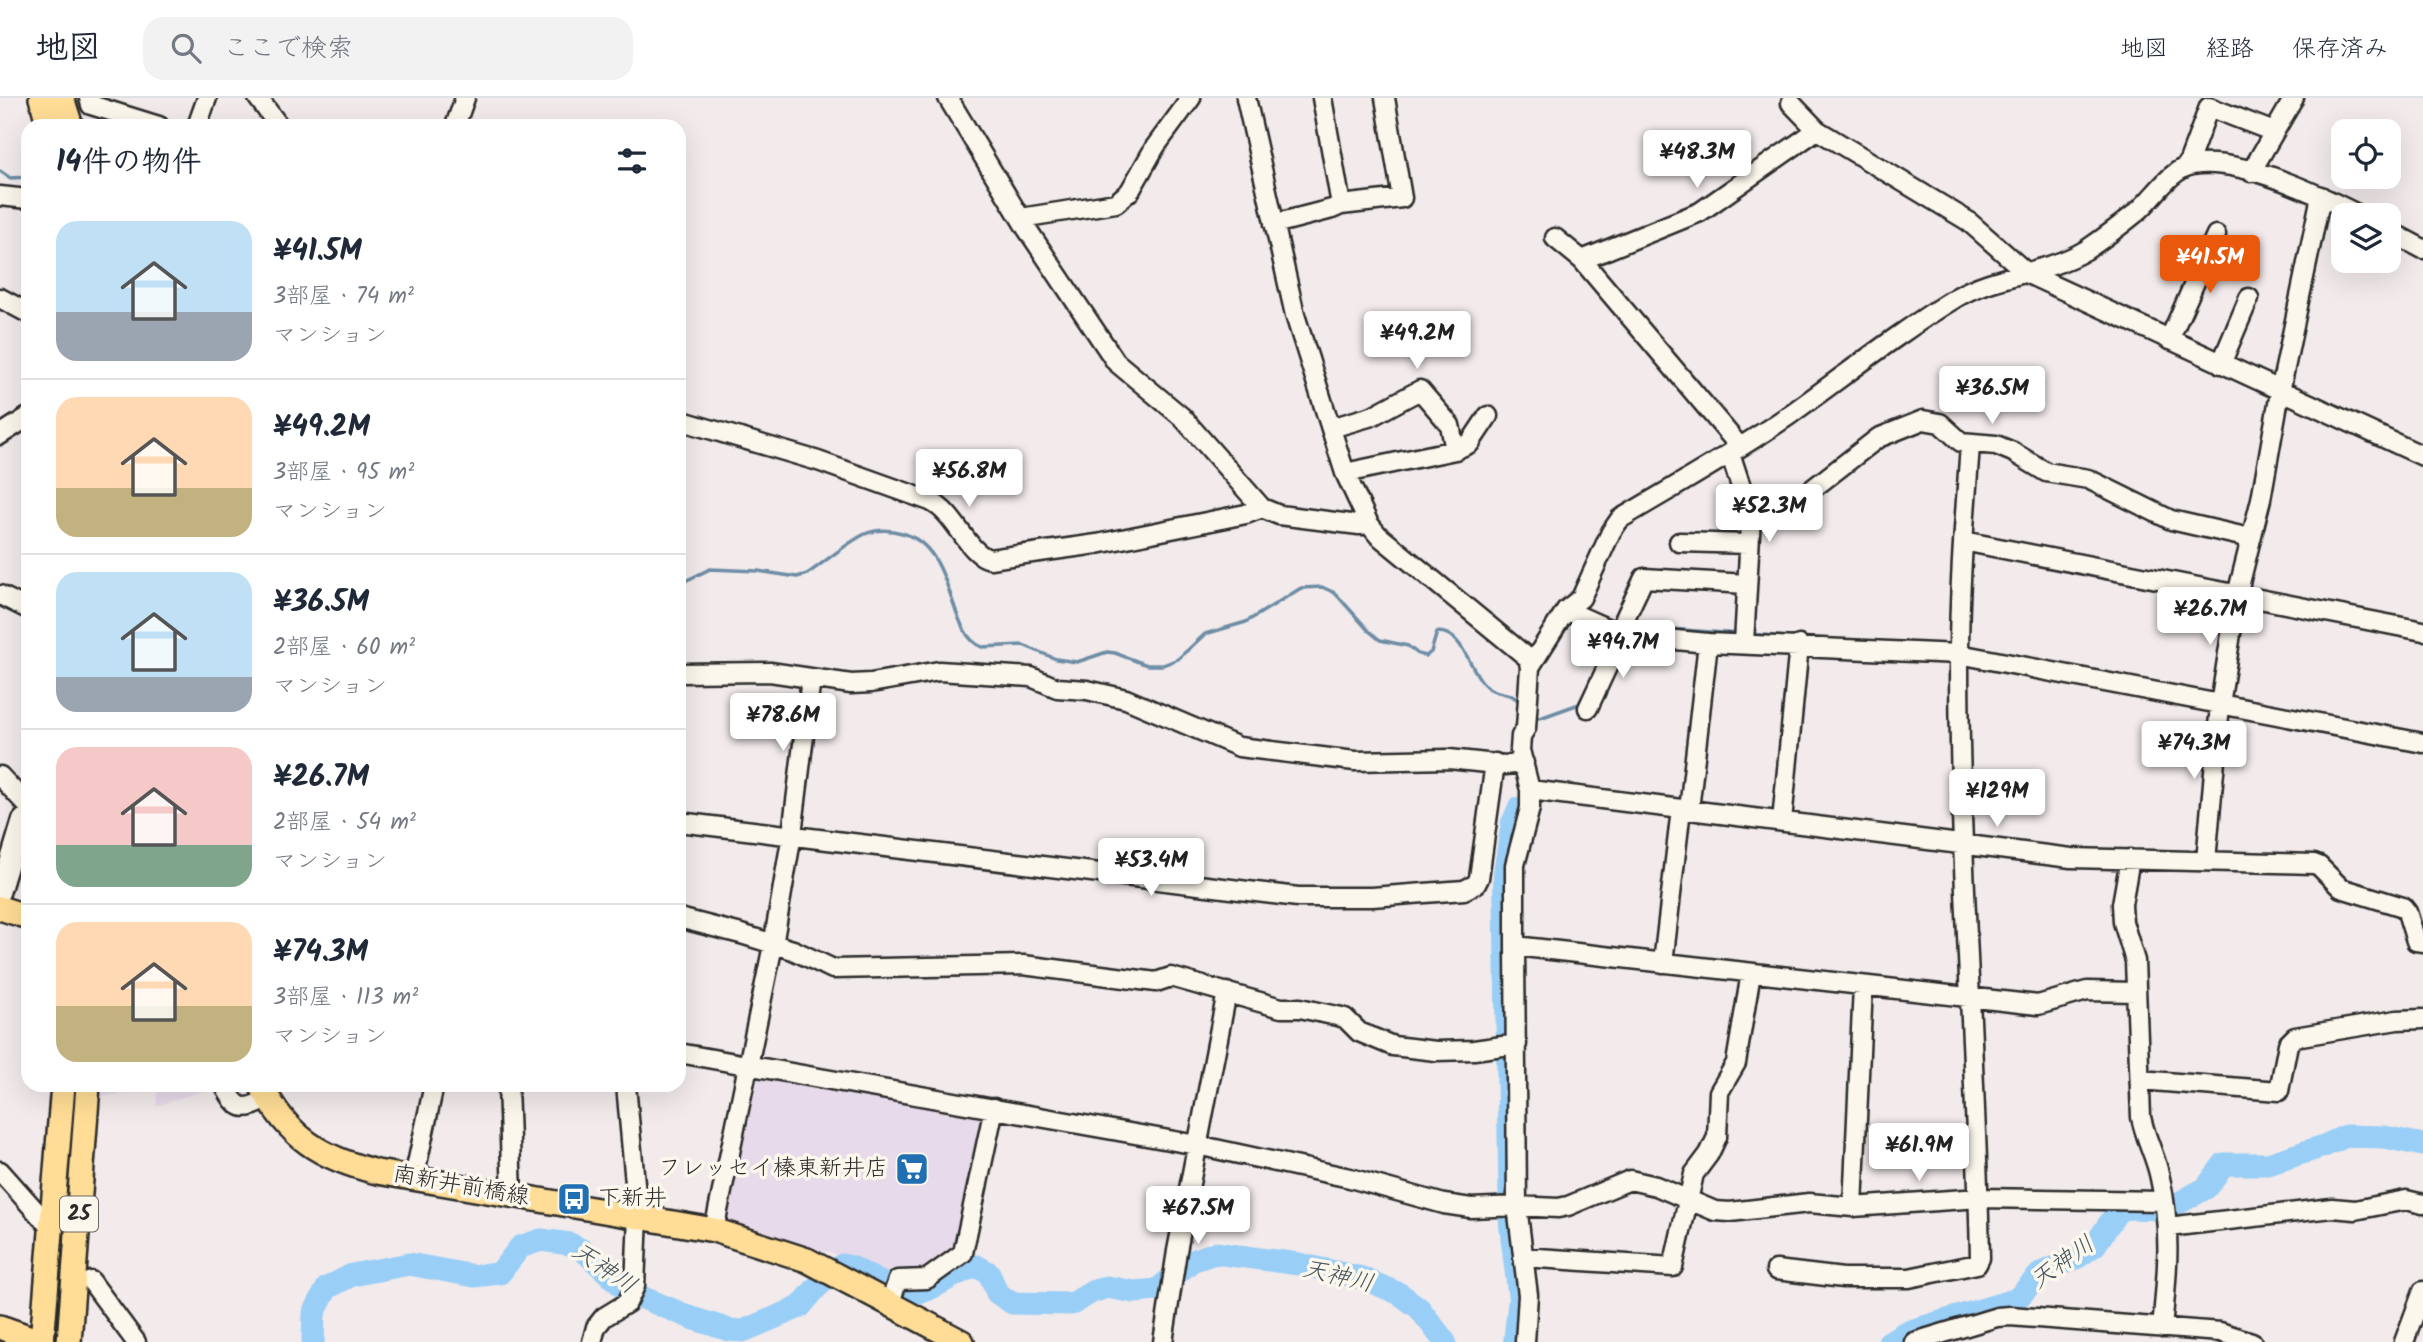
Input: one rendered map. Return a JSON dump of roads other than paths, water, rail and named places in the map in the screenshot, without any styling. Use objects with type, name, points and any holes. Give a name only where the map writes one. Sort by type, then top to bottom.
[{"type":"main road","points":[[41,98],[47,119]]},
{"type":"main road","points":[[62,98],[69,119]]},
{"type":"main road","points":[[0,908],[21,915]]},
{"type":"main road","name":"25","points":[[42,1342],[62,1092]]},
{"type":"main road","name":"25","points":[[69,1342],[87,1092]]},
{"type":"main road","name":"南新井前橋線","points":[[264,1092],[297,1136],[335,1160],[414,1178],[714,1230],[755,1241],[807,1259],[962,1342]]},
{"type":"main road","points":[[0,1327],[42,1342]]},
{"type":"street","points":[[89,98],[91,104],[137,119]]},
{"type":"street","points":[[200,119],[207,98]]},
{"type":"street","points":[[258,98],[274,119]]},
{"type":"street","points":[[458,119],[465,98]]},
{"type":"street","points":[[948,98],[1021,218],[1115,362],[1182,417],[1262,508],[1279,515],[1369,524]]},
{"type":"street","points":[[1021,218],[1116,203],[1130,191],[1155,147],[1191,98]]},
{"type":"street","points":[[1246,98],[1295,315],[1345,473],[1369,524],[1378,535],[1528,658],[1530,667],[1526,728],[1521,736],[1520,750],[1530,790],[1530,808],[1516,864],[1515,946],[1517,1206],[1528,1295],[1525,1342]]},
{"type":"street","points":[[1322,98],[1341,205]]},
{"type":"street","points":[[1274,224],[1341,205],[1402,198],[1385,98]]},
{"type":"street","points":[[2251,172],[2294,98]]},
{"type":"street","points":[[1791,103],[1817,130],[1968,221],[2028,274],[2423,456]]},
{"type":"street","points":[[2187,166],[2208,107],[2274,132]]},
{"type":"street","points":[[1582,260],[1700,212],[1817,130]]},
{"type":"street","points":[[1530,667],[1566,610],[1581,598],[1611,531],[1620,519],[1735,450],[1880,348],[1960,296],[1978,287],[2028,274],[2083,252],[2139,210],[2178,171],[2187,166],[2205,164],[2239,168],[2335,203]]},
{"type":"street","points":[[0,196],[21,198]]},
{"type":"street","points":[[2206,860],[2220,705],[2237,594],[2260,499],[2321,196]]},
{"type":"street","points":[[2169,340],[2216,234]]},
{"type":"street","points":[[2401,237],[2423,249]]},
{"type":"street","points":[[1555,239],[1582,260],[1735,450],[1751,517],[1744,643]]},
{"type":"street","points":[[2221,364],[2249,298]]},
{"type":"street","points":[[0,299],[21,310]]},
{"type":"street","points":[[1331,428],[1372,416],[1420,390],[1450,425],[1455,450]]},
{"type":"street","points":[[1345,473],[1455,450],[1470,443],[1488,416]]},
{"type":"street","points":[[1751,517],[1802,497],[1878,438],[1923,421],[1940,423],[1961,442],[1970,445],[1996,445],[2013,452],[2046,472],[2088,478],[2171,520],[2250,538]]},
{"type":"street","points":[[686,422],[818,461],[930,501],[941,506],[951,516],[977,554],[990,559],[1097,544],[1246,514],[1262,508]]},
{"type":"street","points":[[0,440],[21,423]]},
{"type":"street","points":[[1776,1270],[1843,1278],[1909,1278],[1977,1264],[1980,1258],[1963,845],[1959,654],[1970,445]]},
{"type":"street","points":[[1963,541],[2423,631]]},
{"type":"street","points":[[1679,542],[1749,544]]},
{"type":"street","points":[[1588,708],[1644,578],[1747,584]]},
{"type":"street","points":[[0,595],[21,606]]},
{"type":"street","points":[[1566,610],[1620,634],[1708,643],[1959,654],[2423,743]]},
{"type":"street","points":[[1663,963],[1708,643]]},
{"type":"street","points":[[1782,821],[1799,646]]},
{"type":"street","points":[[686,673],[770,672],[850,684],[939,671],[1031,677],[1057,688],[1087,690],[1126,699],[1239,747],[1355,761],[1449,759],[1524,763]]},
{"type":"street","points":[[714,1230],[773,945],[792,834],[811,678]]},
{"type":"street","points":[[686,823],[1298,897],[1372,897],[1464,890],[1476,884],[1495,763]]},
{"type":"street","points":[[0,776],[21,798]]},
{"type":"street","points":[[1530,790],[2071,858],[2206,860],[2319,866],[2342,888],[2403,907],[2416,941],[2423,942]]},
{"type":"street","points":[[0,893],[21,823]]},
{"type":"street","points":[[2130,859],[2122,904],[2123,922],[2135,961],[2141,1117],[2144,1134],[2160,1177],[2168,1227],[2169,1248],[2162,1328]]},
{"type":"street","points":[[686,920],[793,950],[833,969],[1023,965],[1156,982],[1171,978],[1280,1008],[1300,1008],[1345,1018],[1359,1032],[1393,1045],[1436,1051],[1474,1050],[1517,1044]]},
{"type":"street","points":[[1515,946],[2038,1005],[2088,991],[2135,992]]},
{"type":"street","points":[[1523,1257],[1673,1267],[1694,1174],[1709,1154],[1717,1137],[1719,1092],[1736,1063],[1751,973]]},
{"type":"street","points":[[1853,1207],[1863,986]]},
{"type":"street","points":[[1163,1342],[1227,992]]},
{"type":"street","points":[[2140,1080],[2279,1091],[2288,1044],[2295,1037],[2397,1020],[2423,1019]]},
{"type":"street","points":[[686,1054],[1197,1145],[1350,1178],[1444,1204],[1471,1208],[1558,1208],[1630,1180],[1656,1186],[1715,1211],[1730,1212],[1809,1203],[1853,1207],[1979,1198],[2163,1201]]},
{"type":"street","points":[[228,1092],[234,1103],[242,1107],[252,1106],[264,1092]]},
{"type":"street","points":[[414,1178],[432,1092]]},
{"type":"street","points":[[508,1092],[512,1195]]},
{"type":"street","points":[[592,1342],[596,1327],[604,1317],[627,1303],[635,1286],[638,1216],[627,1092]]},
{"type":"street","points":[[890,1302],[898,1280],[927,1279],[963,1253],[994,1108]]},
{"type":"street","points":[[0,1171],[50,1227]]},
{"type":"street","points":[[2168,1227],[2332,1208],[2355,1210],[2406,1200],[2423,1204]]},
{"type":"street","points":[[91,1281],[136,1342]]},
{"type":"street","points":[[2404,1342],[2423,1292]]},
{"type":"street","points":[[1914,1342],[1997,1317],[2010,1317],[2220,1332],[2252,1342]]},
{"type":"street","points":[[1978,1342],[1980,1324]]},
{"type":"waterway","points":[[0,171],[10,178],[21,177]]},
{"type":"waterway","points":[[686,581],[710,569],[758,571],[797,577],[807,574],[865,534],[879,530],[892,531],[920,542],[933,555],[962,626],[970,639],[982,647],[1023,645],[1056,659],[1077,662],[1107,652],[1147,665],[1163,665],[1178,659],[1205,634],[1246,622],[1301,588],[1322,587],[1335,593],[1380,640],[1408,646],[1418,654],[1426,656],[1431,652],[1437,632],[1453,637],[1488,688],[1512,696],[1521,704]]},
{"type":"waterway","points":[[1628,626],[1739,634]]},
{"type":"waterway","points":[[1750,634],[1826,640]]},
{"type":"waterway","points":[[1532,717],[1540,718],[1579,704],[1602,658]]},
{"type":"waterway","points":[[1510,1342],[1515,1299],[1506,1226],[1500,873],[1508,822],[1516,804]]},
{"type":"waterway","name":"天神川","points":[[1889,1342],[1904,1333],[2017,1299],[2040,1274],[2078,1257],[2095,1245],[2117,1212],[2125,1208],[2161,1209],[2177,1204],[2206,1188],[2224,1164],[2268,1164],[2346,1136],[2384,1137],[2423,1145]]},
{"type":"waterway","name":"天神川","points":[[313,1342],[314,1313],[327,1288],[352,1275],[409,1264],[474,1276],[500,1273],[520,1247],[541,1240],[570,1244],[584,1251],[625,1289],[692,1318],[729,1330],[743,1331],[800,1307],[817,1287],[842,1265],[908,1292],[927,1290],[976,1266],[989,1273],[997,1293],[1012,1303],[1072,1304],[1107,1287],[1134,1292],[1157,1290],[1192,1261],[1215,1253],[1299,1264],[1362,1278],[1400,1294],[1419,1308],[1445,1342]]},
{"type":"place","name":"フレッセイ榛東新井店","points":[[912,1169]]},
{"type":"place","name":"下新井","points":[[574,1199]]}]
